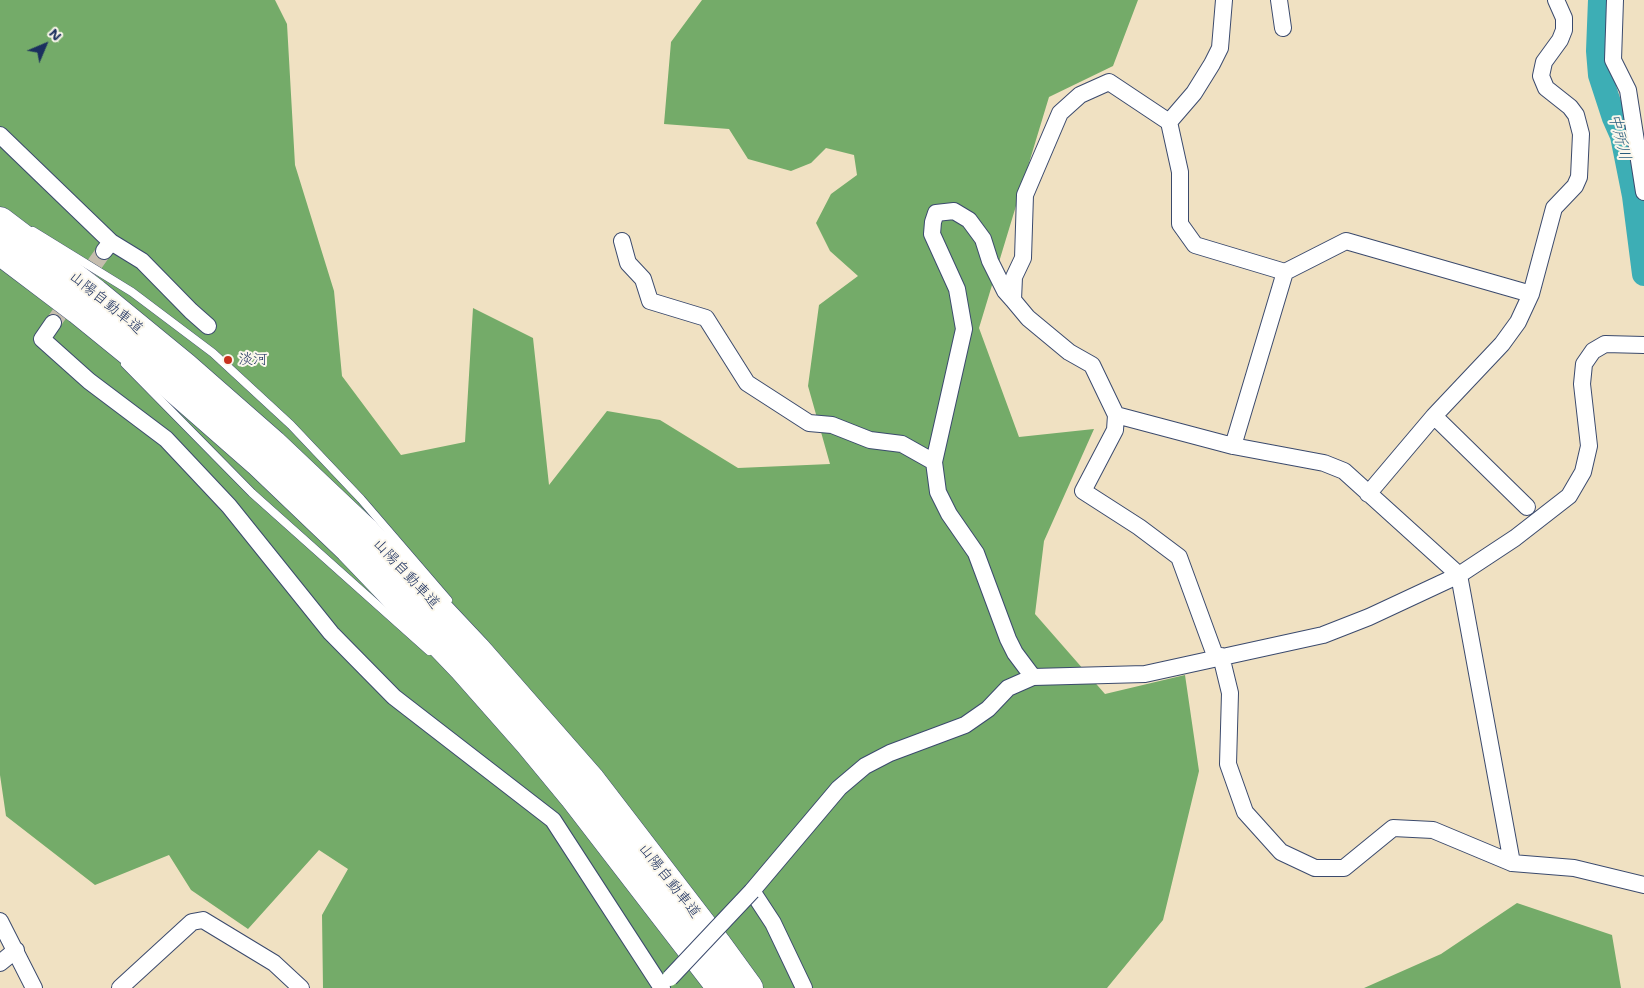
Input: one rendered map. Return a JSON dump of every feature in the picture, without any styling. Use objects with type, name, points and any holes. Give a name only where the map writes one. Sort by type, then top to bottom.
[{"type":"highway","name":"山陽自動車道","points":[[13,223],[45,254],[184,366],[273,444],[366,532],[478,650],[590,780],[749,988]]},
{"type":"highway","name":"山陽自動車道","points":[[0,251],[78,310],[169,384],[272,475],[350,549],[462,667],[573,796],[721,988]]},
{"type":"street","points":[[1169,122],[1194,93],[1220,48],[1224,0]]},
{"type":"street","points":[[1279,0],[1283,28]]},
{"type":"street","points":[[1368,494],[1434,416],[1502,344],[1518,322],[1532,294],[1554,208],[1575,186],[1580,177],[1581,134],[1576,115],[1570,107],[1546,88],[1541,76],[1544,62],[1560,40],[1564,30],[1564,18],[1556,0]]},
{"type":"street","points":[[1615,0],[1613,60],[1628,90],[1644,192]]},
{"type":"street","points":[[1013,300],[1014,278],[1023,258],[1025,195],[1060,113],[1080,95],[1109,82],[1169,122],[1180,172],[1180,224],[1195,245],[1285,272],[1346,241],[1532,294]]},
{"type":"street","points":[[0,135],[107,246],[142,261],[208,326]]},
{"type":"street","points":[[1033,677],[1015,653],[1008,639],[976,553],[949,514],[938,492],[934,462],[964,329],[957,289],[932,234],[936,213],[954,211],[969,220],[983,238],[990,261],[1005,291],[1028,318],[1069,352],[1092,365],[1116,415],[1115,430],[1083,491],[1139,527],[1179,557],[1230,693],[1228,764],[1245,812],[1281,852],[1314,868],[1344,868],[1393,828],[1423,829],[1433,830],[1512,864],[1574,868],[1644,885]]},
{"type":"street","points":[[622,241],[628,263],[643,279],[650,301],[706,318],[746,383],[809,423],[832,425],[870,440],[902,444],[934,462]]},
{"type":"street","points":[[1233,446],[1285,272]]},
{"type":"street","points":[[53,323],[42,339],[89,381],[166,439],[229,506],[330,633],[394,697],[553,820],[667,985],[752,891],[839,788],[865,766],[890,753],[965,725],[988,709],[1008,688],[1033,677],[1145,674],[1323,635],[1369,617],[1459,575],[1515,538],[1569,496],[1583,472],[1589,446],[1582,384],[1584,364],[1593,351],[1605,344],[1644,345]]},
{"type":"street","points":[[1116,415],[1233,446],[1324,463],[1344,471],[1459,575],[1512,864]]},
{"type":"street","points":[[1434,416],[1527,507]]},
{"type":"street","points":[[752,891],[774,923],[804,988]]},
{"type":"street","points":[[120,988],[192,922],[203,920],[274,962],[301,988]]},
{"type":"street","points":[[0,921],[34,988]]},
{"type":"street","points":[[0,963],[16,950]]},
{"type":"lane","points":[[0,214],[13,223],[46,238],[132,292],[213,354],[291,425],[361,499],[455,608]]},
{"type":"lane","points":[[0,257],[60,307]]},
{"type":"lane","points":[[119,358],[252,493],[432,654]]},
{"type":"lane","points":[[497,660],[548,730]]},
{"type":"lane","points":[[480,700],[573,796]]},
{"type":"green space","points":[[0,0],[275,0],[287,24],[295,165],[334,291],[342,376],[401,455],[465,442],[473,308],[533,338],[549,485],[607,411],[660,420],[738,468],[830,464],[808,386],[819,305],[858,276],[830,251],[816,223],[831,194],[857,175],[854,155],[826,148],[811,163],[791,171],[748,159],[729,129],[664,124],[671,42],[702,0],[1138,0],[1113,66],[1049,97],[979,328],[1019,437],[1094,429],[1044,541],[1035,614],[1105,694],[1185,675],[1199,771],[1163,920],[1107,988],[323,988],[322,915],[348,869],[319,850],[248,929],[191,890],[169,855],[95,885],[6,816],[0,775]]},
{"type":"green space","points":[[1517,903],[1612,935],[1621,988],[1364,988],[1441,954]]},
{"type":"waterway","name":"中所川","points":[[1600,0],[1598,51],[1600,75],[1622,136],[1634,196],[1644,274]]},
{"type":"tunnel","points":[[53,323],[104,251]]},
{"type":"place","name":"淡河","points":[[228,360]]}]
